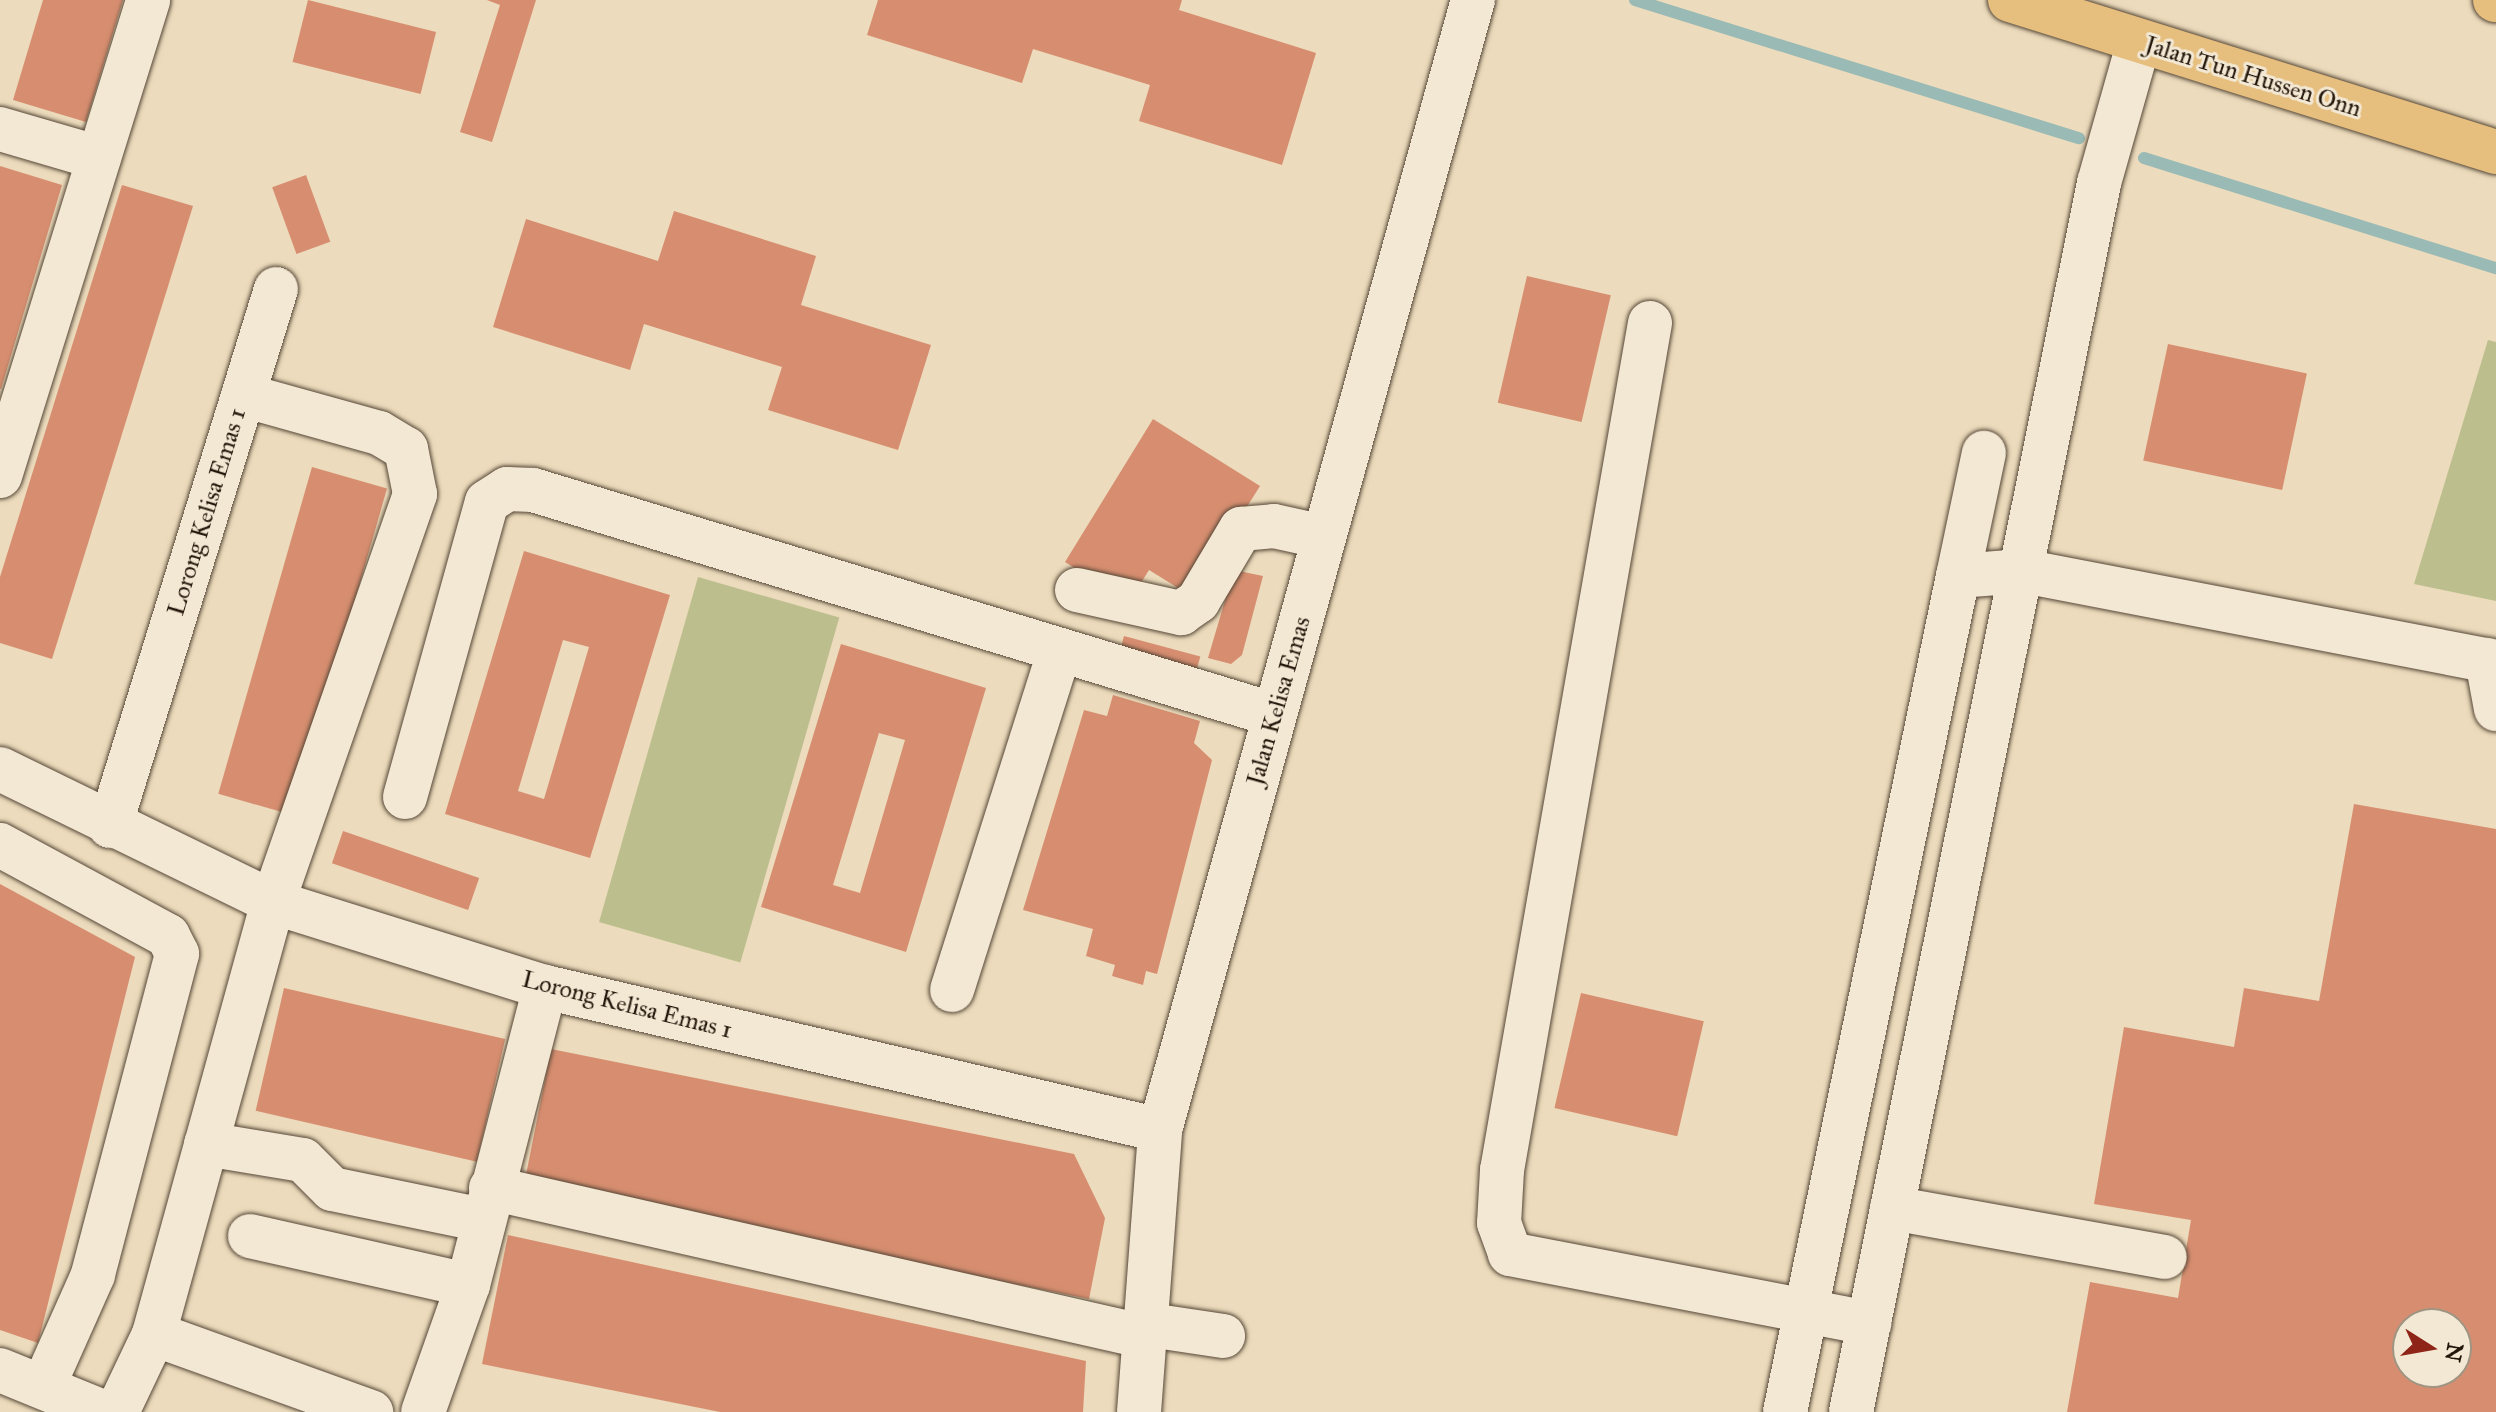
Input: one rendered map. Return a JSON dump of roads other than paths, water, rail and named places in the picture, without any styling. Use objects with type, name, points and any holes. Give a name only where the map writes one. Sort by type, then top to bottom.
[{"type":"main road","name":"Jalan Tun Hussen Onn","points":[[2010,0],[2496,152]]},
{"type":"street","points":[[0,476],[148,0]]},
{"type":"street","name":"Jalan Kelisa Emas","points":[[1139,1412],[1142,1330],[1160,1130],[1473,2]]},
{"type":"street","points":[[1851,1412],[2099,183],[2139,42]]},
{"type":"street","points":[[0,129],[99,158]]},
{"type":"street","name":"Lorong Kelisa Emas 1","points":[[110,826],[276,289]]},
{"type":"street","points":[[1650,323],[1502,1170],[1499,1223],[1510,1254],[1869,1323]]},
{"type":"street","points":[[117,1412],[154,1334],[273,902],[415,494],[406,449],[379,433],[243,395]]},
{"type":"street","points":[[1785,1412],[1984,453]]},
{"type":"street","points":[[405,797],[487,502],[507,489],[533,490],[1059,653],[1275,715]]},
{"type":"street","points":[[1077,590],[1181,613],[1198,601],[1241,529],[1274,526],[1324,537]]},
{"type":"street","points":[[1958,576],[2023,571],[2491,661],[2496,709]]},
{"type":"street","points":[[952,990],[1059,653]]},
{"type":"street","name":"Lorong Kelisa Emas 1","points":[[0,769],[110,826],[273,902],[545,987],[1160,1130]]},
{"type":"street","points":[[0,845],[168,936],[177,954],[93,1275],[45,1383]]},
{"type":"street","points":[[423,1412],[468,1285],[545,987]]},
{"type":"street","points":[[206,1144],[303,1160],[332,1189],[487,1204],[1142,1330],[1223,1336]]},
{"type":"street","points":[[1892,1208],[2165,1257]]},
{"type":"street","points":[[250,1236],[468,1285]]},
{"type":"street","points":[[154,1334],[371,1412]]},
{"type":"street","points":[[0,1370],[45,1383],[103,1412]]},
{"type":"waterway","points":[[1635,0],[2079,138]]},
{"type":"waterway","points":[[2144,158],[2496,268]]}]
